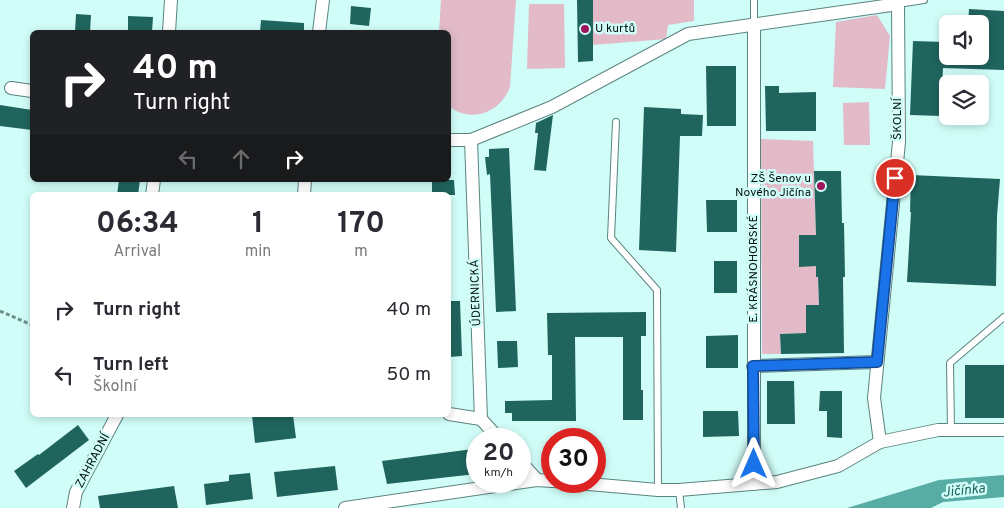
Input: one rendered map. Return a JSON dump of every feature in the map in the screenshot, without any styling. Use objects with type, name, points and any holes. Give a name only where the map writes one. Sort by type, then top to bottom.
[{"type":"street","points":[[169,30],[170,0]]},
{"type":"street","points":[[319,30],[323,0]]},
{"type":"street","points":[[451,140],[471,140],[552,107],[688,34],[864,5],[898,4]]},
{"type":"street","name":"ŠKOLNÍ","points":[[880,442],[874,398],[899,142],[898,4]]},
{"type":"street","name":"E. KRÁSNOHORSKÉ","points":[[754,24],[754,484]]},
{"type":"street","points":[[11,88],[30,91]]},
{"type":"street","name":"ÚDERNICKÁ","points":[[471,140],[481,420]]},
{"type":"street","points":[[753,366],[877,362]]},
{"type":"street","points":[[451,414],[481,420],[489,428]]},
{"type":"street","name":"ZAHRADNÍ","points":[[73,508],[76,492],[116,417]]},
{"type":"street","points":[[606,486],[679,490],[777,482],[838,466],[880,442],[938,430],[1004,430]]},
{"type":"street","points":[[531,473],[538,480]]},
{"type":"street","points":[[345,508],[541,480]]},
{"type":"lane","points":[[754,0],[754,24]]},
{"type":"lane","points":[[898,4],[924,0]]},
{"type":"lane","points":[[616,122],[611,238],[657,290],[658,490]]},
{"type":"lane","points":[[952,430],[950,363],[1004,317]]},
{"type":"lane","points":[[679,490],[681,508]]},
{"type":"path","points":[[0,311],[30,324]]},
{"type":"shaded area","points":[[441,0],[516,0],[510,87],[505,96],[492,109],[475,115],[466,114],[451,107],[451,30],[439,30]]},
{"type":"shaded area","points":[[593,0],[694,0],[694,21],[668,25],[666,39],[593,45]]},
{"type":"shaded area","points":[[529,4],[564,4],[565,68],[527,69]]},
{"type":"shaded area","points":[[877,15],[890,36],[885,89],[833,87],[836,22]]},
{"type":"shaded area","points":[[869,102],[870,145],[844,145],[843,103]]},
{"type":"shaded area","points":[[761,139],[813,141],[816,235],[799,235],[799,266],[816,266],[819,305],[806,305],[806,333],[780,334],[781,354],[762,354]]},
{"type":"water","name":"Jičínka","points":[[1004,475],[1004,497],[943,502],[931,508],[847,508],[939,480]]},
{"type":"building","name":"U kurtů","points":[[577,0],[593,0],[593,61],[578,62]]},
{"type":"building","points":[[351,6],[371,8],[369,26],[350,24]]},
{"type":"building","points":[[969,9],[1004,11],[1004,70],[943,68],[943,75],[939,75],[939,116],[910,115],[913,41],[939,42],[939,65],[989,65],[989,15],[969,15]]},
{"type":"building","points":[[76,14],[91,15],[90,30],[75,30]]},
{"type":"building","points":[[128,16],[153,17],[152,30],[128,30]]},
{"type":"building","points":[[261,20],[304,23],[304,30],[260,30]]},
{"type":"building","points":[[706,66],[736,66],[736,126],[707,126]]},
{"type":"building","points":[[765,86],[779,86],[779,93],[816,92],[816,131],[766,131]]},
{"type":"building","points":[[0,105],[30,110],[30,130],[0,126]]},
{"type":"building","points":[[644,107],[681,109],[681,114],[703,115],[702,136],[680,136],[676,252],[639,250]]},
{"type":"building","points":[[553,115],[546,171],[534,170],[538,133],[535,133],[536,123]]},
{"type":"building","points":[[509,148],[516,311],[496,312],[490,174],[487,175],[485,157],[489,157],[489,149]]},
{"type":"building","points":[[814,171],[841,171],[845,277],[843,277],[844,353],[781,354],[780,334],[806,333],[806,305],[819,305],[816,266],[799,267],[799,235],[816,235]]},
{"type":"building","points":[[911,175],[1000,179],[997,216],[996,286],[907,282]]},
{"type":"building","points":[[451,180],[454,180],[455,195],[451,195],[451,192],[432,192],[432,182],[451,182]]},
{"type":"building","points":[[119,182],[140,182],[138,192],[117,192]]},
{"type":"building","points":[[706,200],[737,200],[737,232],[707,232]]},
{"type":"building","points":[[714,261],[737,261],[737,293],[714,293]]},
{"type":"building","points":[[451,301],[460,301],[462,356],[451,357]]},
{"type":"building","points":[[646,312],[646,336],[641,336],[643,420],[623,420],[623,337],[575,337],[576,421],[512,421],[512,413],[505,413],[505,401],[552,400],[552,355],[548,355],[547,313]]},
{"type":"building","points":[[738,335],[738,368],[706,368],[706,336]]},
{"type":"building","points":[[497,341],[517,341],[518,367],[498,368]]},
{"type":"building","points":[[965,365],[1004,365],[1004,418],[965,418]]},
{"type":"building","points":[[767,381],[794,381],[795,424],[767,424]]},
{"type":"building","points":[[820,391],[842,391],[842,438],[827,437],[827,411],[819,411]]},
{"type":"building","points":[[703,411],[738,411],[739,436],[703,437]]},
{"type":"building","points":[[252,417],[293,417],[296,438],[255,443]]},
{"type":"building","points":[[78,425],[89,440],[26,488],[14,471],[39,455]]},
{"type":"building","points":[[466,450],[466,475],[387,484],[382,461]]},
{"type":"building","points":[[335,466],[338,490],[277,497],[274,472]]},
{"type":"building","points":[[250,473],[253,499],[206,505],[204,484],[229,481],[229,475]]},
{"type":"building","points":[[174,486],[178,508],[100,508],[98,496]]},
{"type":"place","name":"U kurtů","points":[[585,29]]},
{"type":"place","name":"ZŠ Šenov u Nového Jičína","points":[[821,186]]},
{"type":"route","points":[[754,464],[753,366],[877,362],[895,178]]}]
